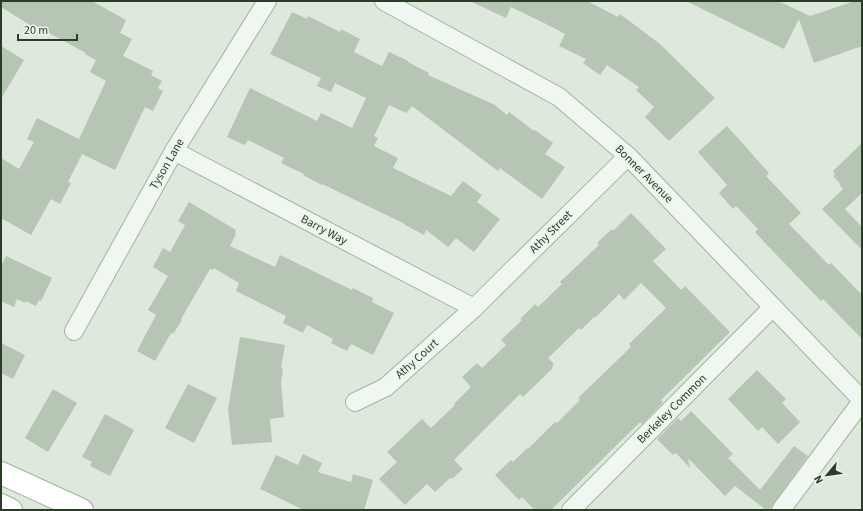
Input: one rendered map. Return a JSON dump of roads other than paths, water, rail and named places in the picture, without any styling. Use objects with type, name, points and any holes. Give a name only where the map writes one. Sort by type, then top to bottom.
[{"type":"main road","points":[[1,473],[82,510]]},
{"type":"main road","points":[[1,505],[11,510]]},
{"type":"street","name":"Tyson Lane","points":[[74,331],[174,151],[267,1]]},
{"type":"street","name":"Bonner Avenue","points":[[384,1],[559,96],[628,156],[862,400]]},
{"type":"street","name":"Barry Way","points":[[174,151],[474,308]]},
{"type":"street","name":"Athy Street","points":[[474,308],[628,156]]},
{"type":"street","name":"Berkeley Common","points":[[571,510],[773,307]]},
{"type":"street","name":"Athy Court","points":[[355,402],[386,387],[474,308]]},
{"type":"street","points":[[780,510],[862,400]]}]
